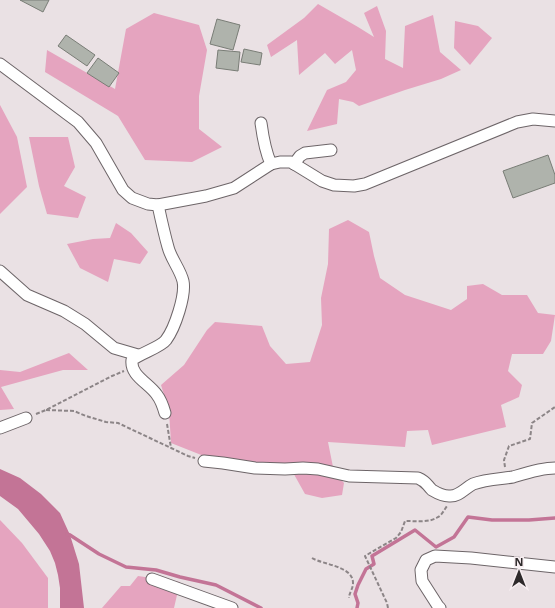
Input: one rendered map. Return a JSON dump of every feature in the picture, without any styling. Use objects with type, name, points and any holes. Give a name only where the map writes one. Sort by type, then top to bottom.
[{"type":"street","points":[[0,64],[78,122],[96,143],[123,190],[132,198],[148,204],[158,205],[206,196],[234,188],[271,164],[280,162],[291,162],[322,181],[334,185],[354,186],[365,184],[517,122],[533,119],[547,119],[555,121]]},
{"type":"street","points":[[261,123],[262,137],[271,164]]},
{"type":"street","points":[[294,164],[300,156],[305,153],[330,150]]},
{"type":"street","points":[[158,205],[168,249],[183,281],[183,290],[176,320],[166,340],[138,355],[132,360],[132,367],[133,371],[157,394],[163,405],[165,413]]},
{"type":"street","points":[[0,271],[27,295],[69,314],[85,324],[114,348],[138,355]]},
{"type":"street","points":[[0,428],[26,418]]},
{"type":"street","points":[[204,461],[255,468],[318,469],[349,476],[418,478],[424,480],[432,490],[449,496],[460,494],[463,490],[473,484],[487,480],[507,478],[544,469],[555,468]]},
{"type":"street","points":[[440,608],[422,581],[421,570],[426,560],[435,556],[555,566]]},
{"type":"street","points":[[152,579],[232,608]]},
{"type":"path","points":[[132,367],[46,410],[74,411],[106,422],[118,423],[188,456],[204,461]]},
{"type":"path","points":[[507,478],[504,460],[509,446],[530,439],[532,423],[555,407]]},
{"type":"path","points":[[165,413],[172,448]]},
{"type":"path","points":[[388,608],[365,556],[396,538],[401,532],[405,521],[430,520],[440,516],[455,496]]},
{"type":"path","points":[[312,558],[349,572],[352,576],[353,584],[349,598]]},
{"type":"shaded area","points":[[318,4],[374,37],[364,13],[377,6],[386,31],[385,59],[403,68],[405,26],[433,15],[440,52],[461,70],[441,79],[359,106],[353,102],[339,99],[337,124],[307,131],[327,90],[346,82],[356,70],[352,50],[335,64],[325,53],[299,75],[297,40],[271,57],[267,45],[304,18]]},
{"type":"shaded area","points":[[154,13],[199,25],[207,50],[199,96],[199,129],[222,147],[192,162],[145,160],[118,116],[45,72],[47,50],[115,89],[126,29]]},
{"type":"shaded area","points":[[455,21],[478,26],[492,38],[470,65],[454,48]]},
{"type":"shaded area","points":[[0,105],[17,137],[27,187],[0,214]]},
{"type":"shaded area","points":[[29,137],[68,137],[75,167],[64,186],[86,197],[78,218],[47,214],[39,186]]},
{"type":"shaded area","points":[[348,220],[369,232],[380,278],[405,295],[451,310],[467,299],[467,286],[483,284],[502,295],[527,295],[538,313],[555,315],[551,341],[543,354],[512,354],[508,371],[522,385],[519,397],[501,405],[506,427],[432,445],[428,430],[407,431],[405,447],[328,442],[334,472],[344,483],[342,495],[322,498],[305,494],[291,469],[219,462],[171,443],[169,411],[161,385],[184,365],[207,330],[215,322],[262,326],[270,346],[286,364],[310,362],[322,325],[321,298],[328,264],[329,229]]},
{"type":"shaded area","points":[[116,223],[131,233],[148,252],[140,264],[114,259],[108,282],[80,268],[67,244],[93,239],[110,238]]},
{"type":"shaded area","points":[[69,353],[88,370],[63,370],[1,387],[14,409],[0,410],[0,370],[20,372]]},
{"type":"shaded area","points":[[0,469],[20,478],[41,494],[60,513],[70,535],[79,564],[84,608],[60,608],[60,588],[58,575],[50,551],[39,534],[18,509],[0,496]]},
{"type":"shaded area","points":[[0,520],[22,543],[48,578],[48,608],[0,608]]},
{"type":"shaded area","points":[[138,576],[180,582],[174,608],[102,608],[121,586],[130,586]]},
{"type":"building","points":[[20,0],[49,0],[43,12]]},
{"type":"building","points":[[217,19],[240,25],[233,50],[210,44]]},
{"type":"building","points":[[66,35],[95,55],[87,66],[58,46]]},
{"type":"building","points":[[244,49],[262,53],[260,65],[241,62]]},
{"type":"building","points":[[218,50],[240,52],[238,71],[216,68]]},
{"type":"building","points":[[98,58],[119,73],[109,87],[87,73]]},
{"type":"building","points":[[548,155],[555,175],[555,183],[513,198],[503,171]]},
{"type":"waterway","points":[[357,608],[358,603],[355,594],[366,569],[374,564],[372,556],[415,530],[436,547],[454,537],[468,517],[492,520],[555,518]]},
{"type":"waterway","points":[[67,534],[99,554],[126,567],[156,570],[216,585],[261,608]]}]
